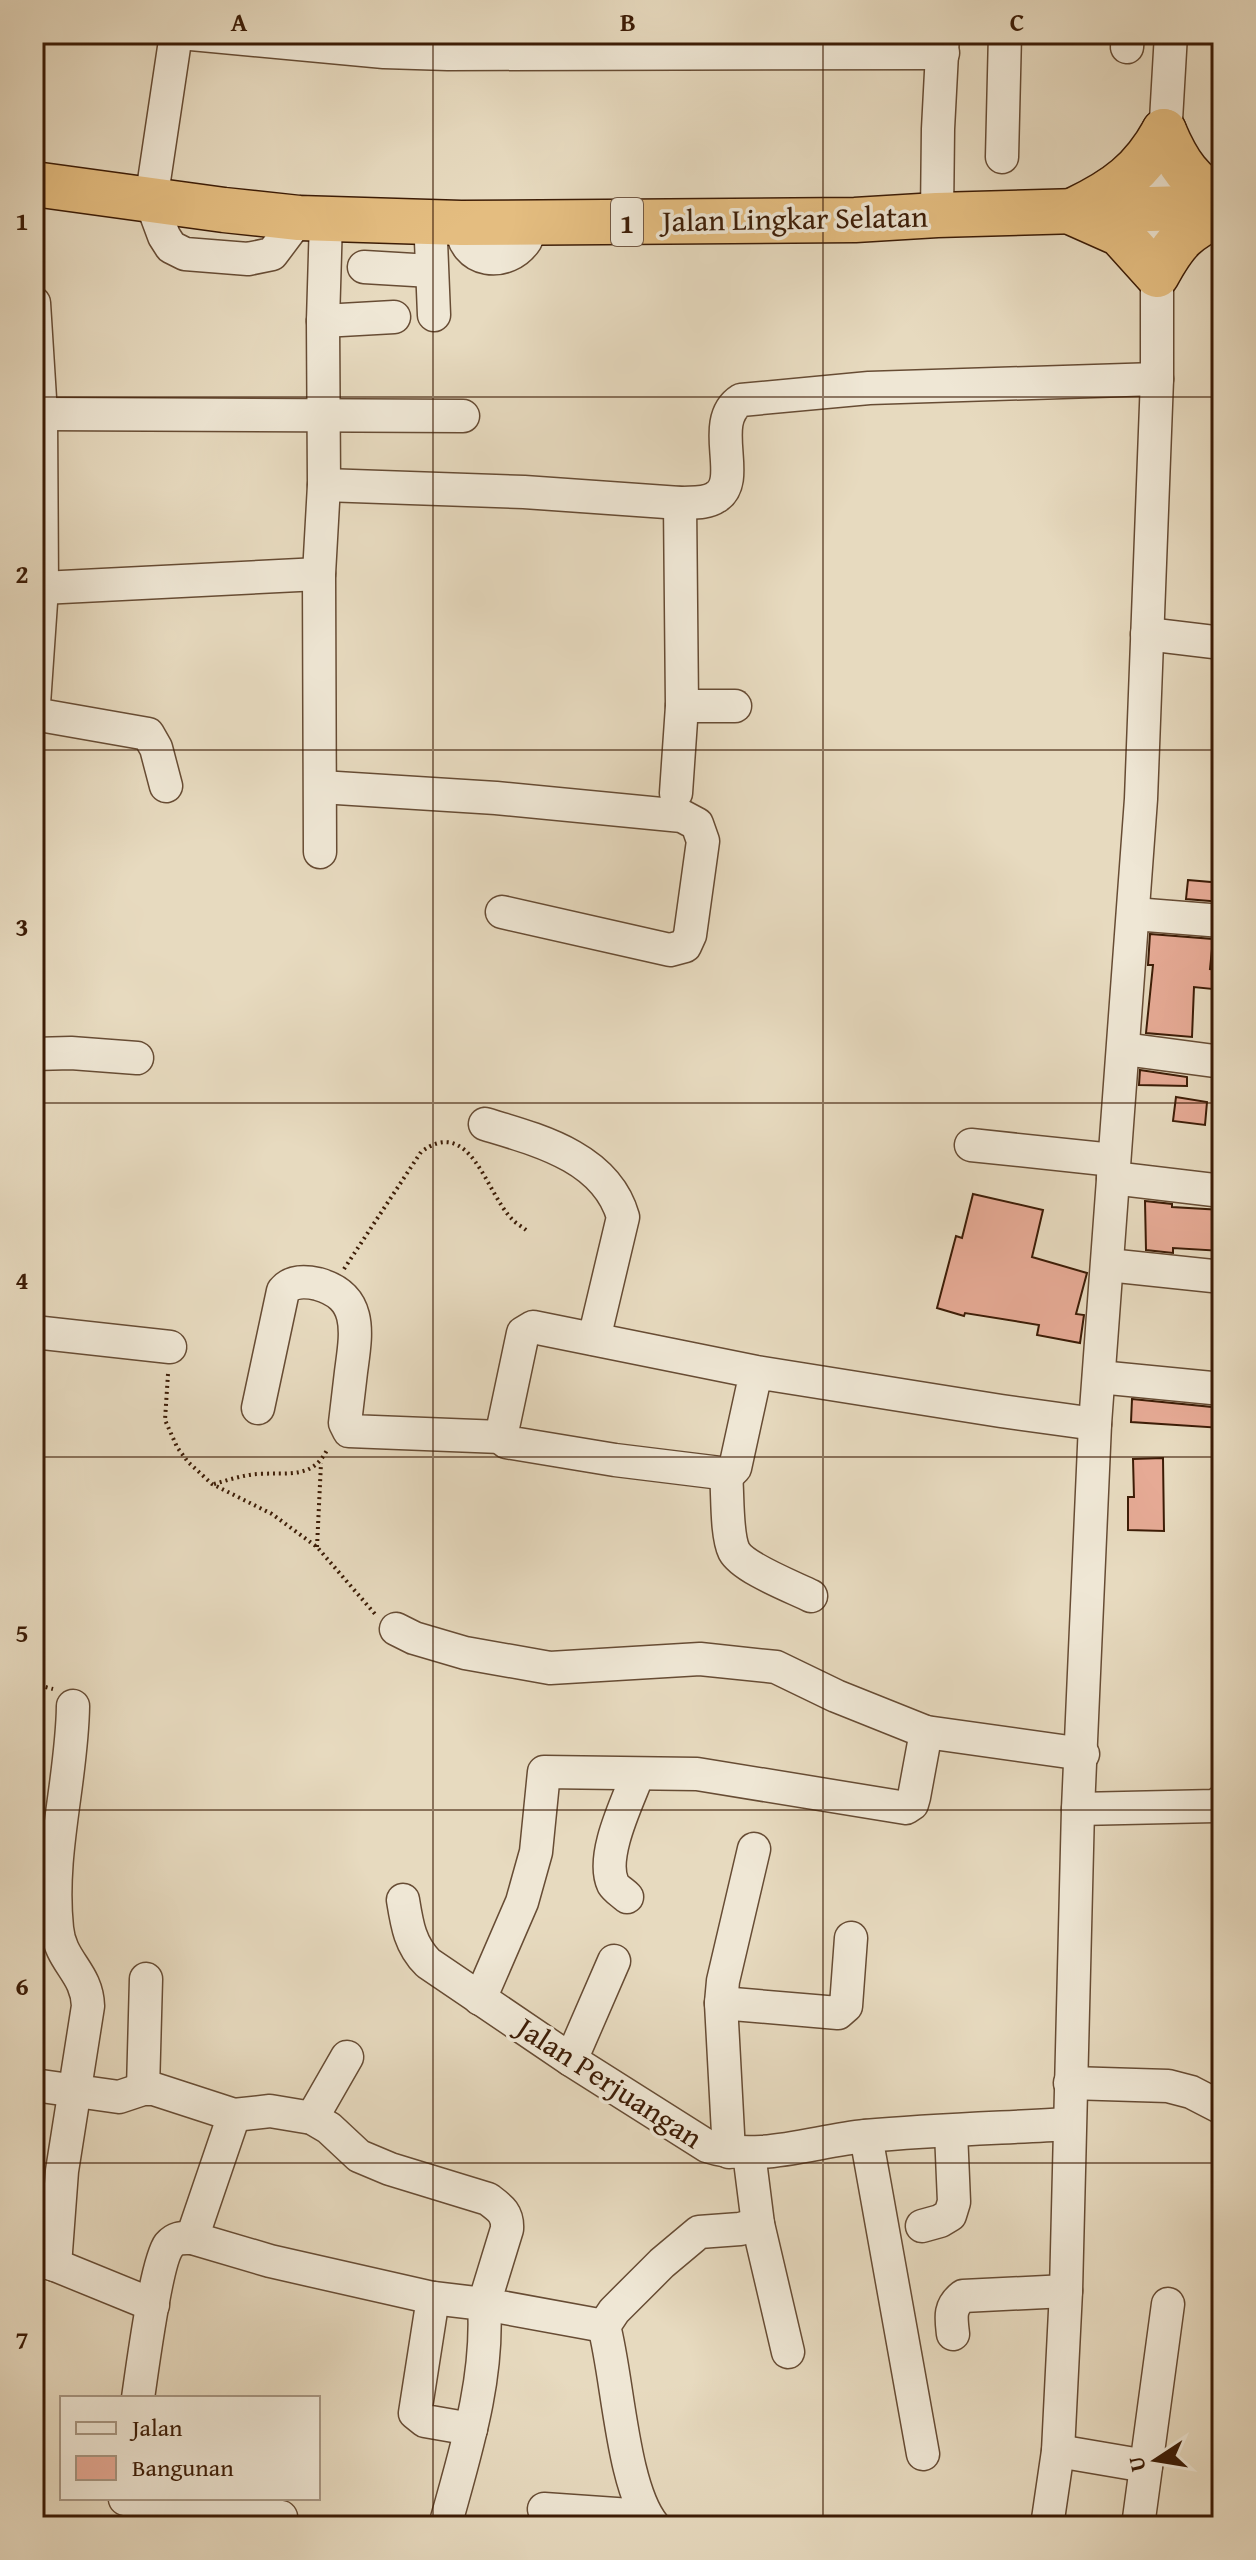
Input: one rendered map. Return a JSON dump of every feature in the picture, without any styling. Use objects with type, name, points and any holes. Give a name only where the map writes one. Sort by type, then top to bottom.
[{"type":"highway","points":[[1164,131],[1176,160],[1190,178],[1205,192],[1222,200]]},
{"type":"highway","points":[[1070,212],[1109,193],[1127,180],[1152,153],[1164,131]]},
{"type":"highway","name":"Jalan Lingkar Selatan","points":[[34,184],[312,219],[444,222],[774,221],[1222,207]]},
{"type":"highway","points":[[1070,212],[1120,234],[1157,275],[1193,226],[1222,213]]},
{"type":"street","points":[[151,201],[176,34]]},
{"type":"street","points":[[191,34],[423,53],[943,44],[937,215]]},
{"type":"street","points":[[1002,157],[1005,34]]},
{"type":"street","points":[[1047,2526],[1058,2451],[1066,2291],[1078,1809],[1083,1754],[1095,1424],[1141,799],[1157,379],[1157,275],[1171,34]]},
{"type":"street","points":[[312,219],[323,321],[324,485],[319,574],[320,852]]},
{"type":"street","points":[[434,315],[431,241],[444,222]]},
{"type":"street","points":[[364,267],[431,271]]},
{"type":"street","points":[[34,303],[42,588],[34,704]]},
{"type":"street","points":[[323,321],[394,317]]},
{"type":"street","points":[[324,485],[701,502],[723,491],[727,477],[726,419],[732,406],[741,400],[869,388],[1157,379]]},
{"type":"street","points":[[39,424],[323,414],[463,416]]},
{"type":"street","points":[[676,793],[682,706],[680,503]]},
{"type":"street","points":[[42,588],[319,574]]},
{"type":"street","points":[[1147,634],[1222,643]]},
{"type":"street","points":[[682,706],[735,706]]},
{"type":"street","points":[[34,714],[148,734],[156,748],[166,786]]},
{"type":"street","points":[[321,787],[496,798],[672,815],[682,816],[697,824],[703,841],[690,935],[685,946],[670,950],[502,912]]},
{"type":"street","points":[[1134,914],[1222,921]]},
{"type":"street","points":[[1124,1049],[1222,1062]]},
{"type":"street","points":[[34,1054],[71,1053],[137,1058]]},
{"type":"street","points":[[485,1124],[565,1151],[618,1199],[623,1217],[594,1339]]},
{"type":"street","points":[[971,1145],[1222,1191]]},
{"type":"street","points":[[1108,1265],[1222,1277]]},
{"type":"street","points":[[258,1408],[283,1291],[298,1282],[310,1282],[332,1288],[353,1312],[357,1330],[345,1423],[349,1431],[501,1437]]},
{"type":"street","points":[[756,1372],[735,1468],[726,1474],[522,1445],[506,1442],[501,1437],[500,1429],[525,1330],[533,1327],[756,1372],[1095,1424]]},
{"type":"street","points":[[34,1332],[170,1347]]},
{"type":"street","points":[[1099,1377],[1222,1389]]},
{"type":"street","points":[[726,1474],[731,1541],[735,1553],[744,1562],[811,1596]]},
{"type":"street","points":[[396,1629],[457,1651],[550,1668],[700,1659],[776,1667],[836,1696],[926,1732],[1083,1754]]},
{"type":"street","points":[[73,1706],[54,1878],[57,1930],[62,1949],[87,1989],[88,2006],[45,2262],[153,2305]]},
{"type":"street","points":[[480,1999],[522,1902],[536,1852],[544,1772],[697,1774],[906,1808],[912,1804],[914,1797],[926,1732]]},
{"type":"street","points":[[627,1897],[614,1885],[610,1869],[611,1848],[638,1774]]},
{"type":"street","points":[[1078,1809],[1215,1806],[1222,1801]]},
{"type":"street","points":[[754,1849],[723,1981],[721,2003],[739,2152],[788,2352]]},
{"type":"street","name":"Jalan Perjuangan","points":[[403,1900],[408,1933],[418,1952],[480,1999],[707,2146],[739,2152]]},
{"type":"street","points":[[721,2003],[838,2013],[846,2006],[851,1938]]},
{"type":"street","points":[[571,2060],[614,1961]]},
{"type":"street","points":[[143,2089],[146,1979]]},
{"type":"street","points":[[312,2118],[347,2057]]},
{"type":"street","points":[[1070,2083],[1168,2086],[1191,2092],[1222,2108]]},
{"type":"street","points":[[34,2085],[119,2097],[143,2089],[154,2089],[234,2115],[270,2111],[312,2118],[329,2128],[359,2156],[390,2169],[488,2199],[501,2209],[508,2217],[507,2229],[484,2304],[485,2361],[471,2429],[445,2526]]},
{"type":"street","points":[[192,2238],[234,2115]]},
{"type":"street","points":[[739,2152],[866,2136],[1069,2124]]},
{"type":"street","points":[[922,2226],[950,2215],[954,2202],[951,2132]]},
{"type":"street","points":[[866,2136],[923,2454]]},
{"type":"street","points":[[650,2521],[635,2489],[604,2326],[614,2311],[654,2271],[699,2232],[740,2229],[758,2224]]},
{"type":"street","points":[[138,2396],[153,2305],[166,2252],[171,2243],[180,2238],[192,2238],[270,2261],[433,2298],[604,2326]]},
{"type":"street","points":[[953,2334],[951,2312],[954,2303],[963,2296],[1066,2291]]},
{"type":"street","points":[[433,2298],[415,2413],[425,2421],[471,2429]]},
{"type":"street","points":[[1138,2526],[1168,2304]]},
{"type":"street","points":[[1058,2451],[1146,2466]]},
{"type":"street","points":[[123,2508],[288,2514]]},
{"type":"street","points":[[544,2509],[650,2521]]},
{"type":"path","points":[[332,1288],[421,1152],[435,1142],[447,1142],[475,1160],[511,1219],[526,1230]]},
{"type":"path","points":[[170,1347],[165,1420],[177,1447],[188,1462],[212,1484],[272,1514],[317,1547],[377,1617],[396,1629]]},
{"type":"path","points":[[317,1547],[321,1463],[331,1438]]},
{"type":"path","points":[[212,1484],[246,1475],[305,1471],[321,1463]]},
{"type":"building","points":[[1188,880],[1222,883],[1222,902],[1186,899]]},
{"type":"building","points":[[1150,934],[1213,939],[1210,969],[1222,970],[1222,990],[1194,987],[1192,1037],[1146,1033],[1153,965],[1148,965]]},
{"type":"building","points":[[1140,1070],[1187,1077],[1187,1086],[1139,1085]]},
{"type":"building","points":[[1176,1097],[1207,1102],[1205,1125],[1173,1121]]},
{"type":"building","points":[[973,1194],[1043,1210],[1032,1257],[1087,1273],[1076,1314],[1084,1315],[1080,1343],[1037,1335],[1039,1325],[965,1313],[964,1316],[937,1308],[956,1236],[962,1238]]},
{"type":"building","points":[[1145,1201],[1172,1204],[1172,1207],[1222,1210],[1222,1251],[1173,1248],[1173,1253],[1146,1250]]},
{"type":"building","points":[[1132,1399],[1222,1408],[1222,1428],[1131,1422]]},
{"type":"building","points":[[1163,1458],[1164,1531],[1128,1530],[1128,1497],[1134,1497],[1133,1459]]}]
